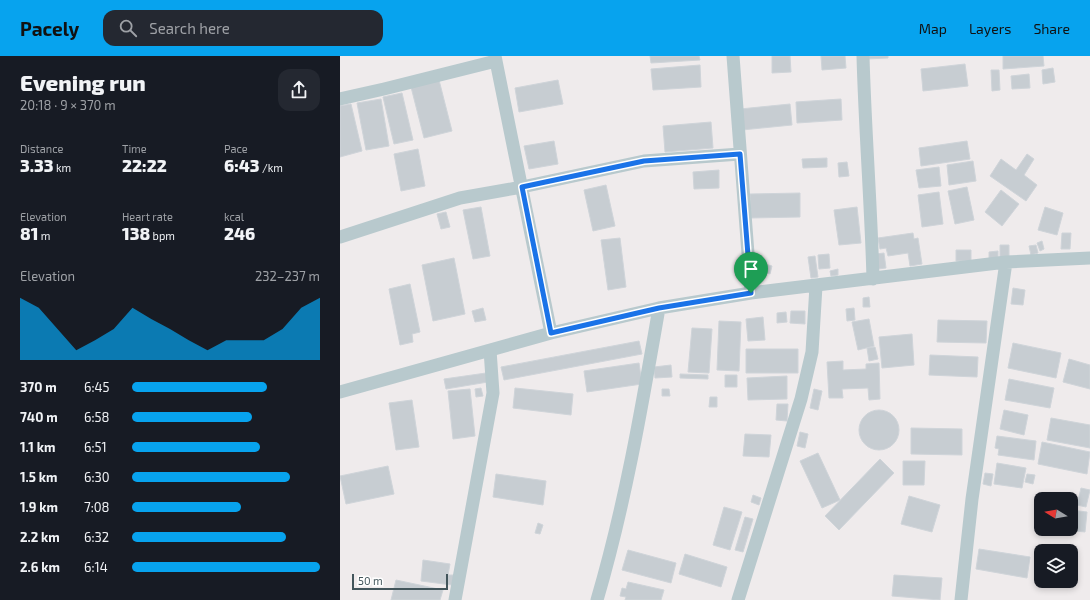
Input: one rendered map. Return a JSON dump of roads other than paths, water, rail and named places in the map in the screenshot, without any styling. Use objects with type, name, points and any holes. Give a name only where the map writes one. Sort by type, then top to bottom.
[{"type":"street","points":[[733,56],[751,293]]},
{"type":"street","points":[[863,56],[866,154],[872,224],[873,279]]},
{"type":"street","points":[[340,98],[384,90],[496,58],[551,333]]},
{"type":"street","points":[[340,237],[460,198],[522,187],[644,161],[740,154]]},
{"type":"street","points":[[340,392],[551,333],[659,308],[751,293],[1006,262],[1090,258]]},
{"type":"street","points":[[961,600],[972,499],[1006,262]]},
{"type":"street","points":[[738,600],[802,398],[812,352],[816,286]]},
{"type":"street","points":[[597,600],[611,553],[628,478],[659,308]]},
{"type":"street","points":[[456,600],[493,393],[490,350]]}]
